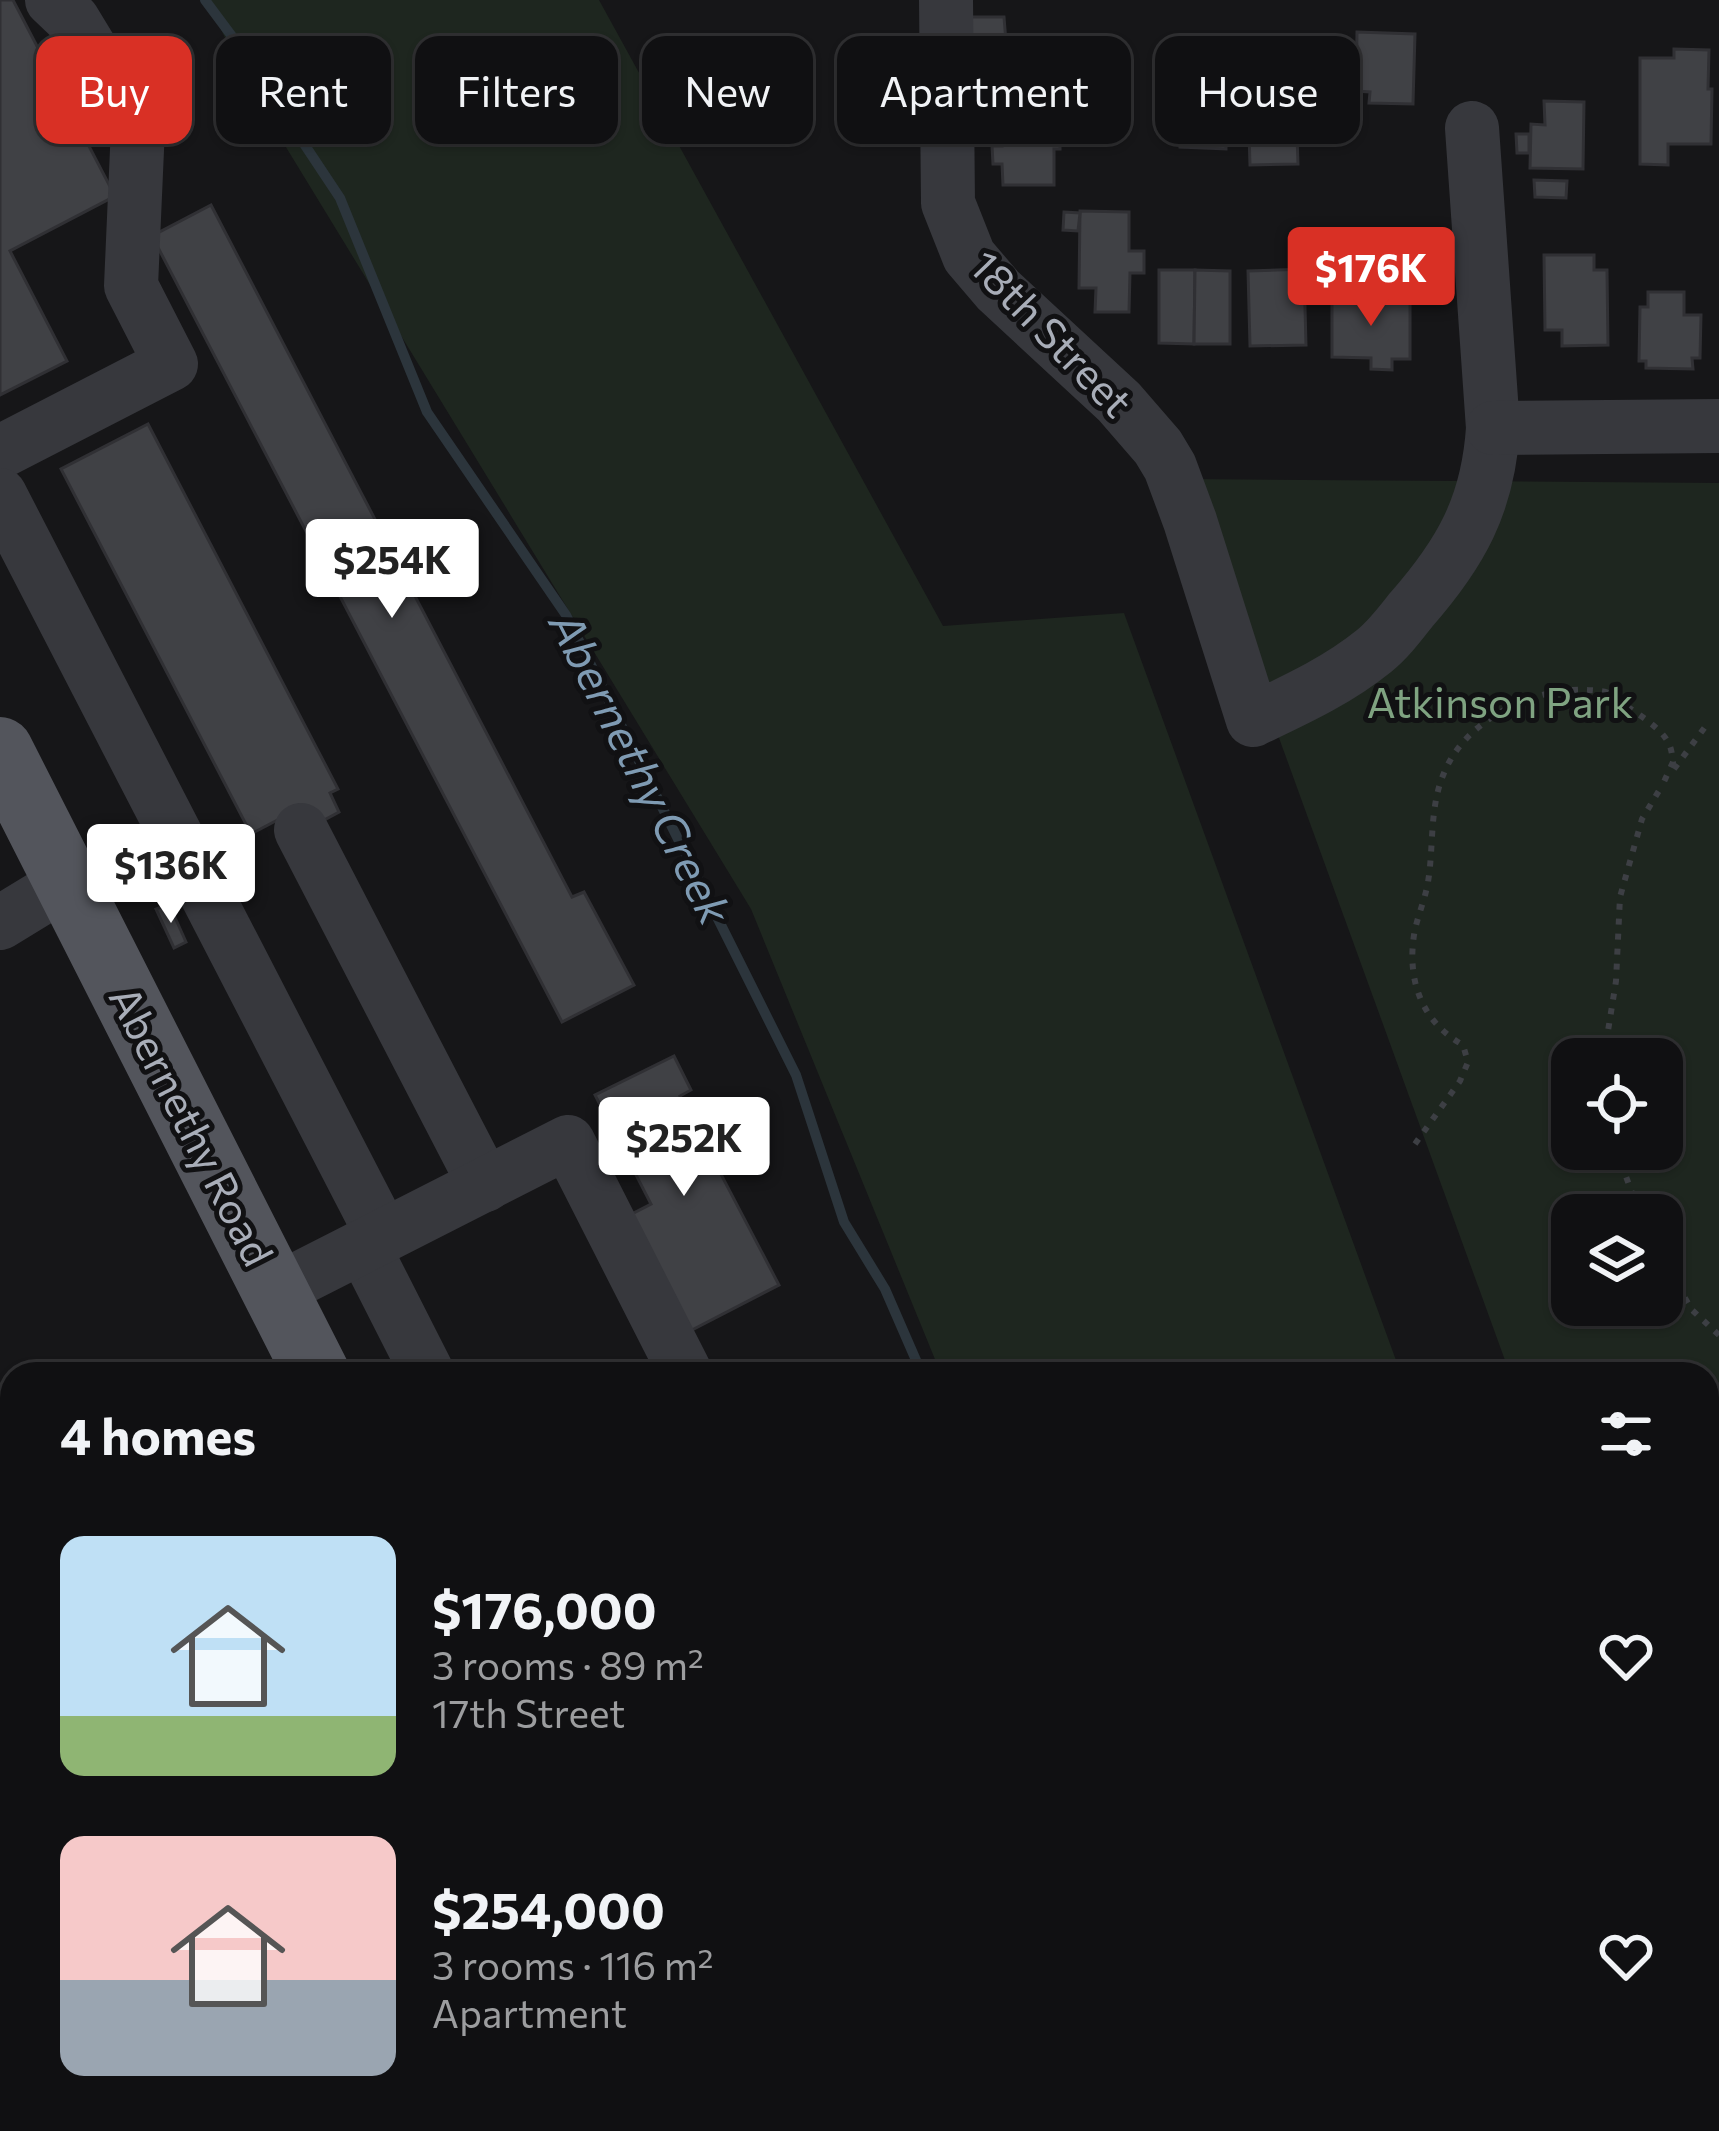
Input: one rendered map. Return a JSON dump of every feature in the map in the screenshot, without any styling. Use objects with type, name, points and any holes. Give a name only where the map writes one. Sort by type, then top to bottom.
[{"type":"main road","name":"Abernethy Road","points":[[0,750],[311,1362]]},
{"type":"street","points":[[0,452],[171,364],[131,286],[139,127],[73,20],[52,0]]},
{"type":"street","name":"18th Street","points":[[946,0],[948,203],[969,256],[998,290],[1119,402],[1171,467],[1253,720],[1319,689],[1377,649],[1439,578],[1478,511],[1491,469],[1493,428]]},
{"type":"street","points":[[1472,128],[1493,428],[1719,426]]},
{"type":"street","points":[[0,495],[373,1241],[423,1362]]},
{"type":"street","points":[[301,830],[484,1184]]},
{"type":"street","points":[[0,923],[67,882]]},
{"type":"street","points":[[275,1291],[568,1142],[680,1362]]},
{"type":"path","points":[[1414,1144],[1460,1081],[1468,1062],[1462,1045],[1442,1033],[1415,990],[1413,969],[1414,932],[1432,863],[1436,799],[1444,770],[1464,741],[1482,723],[1535,696],[1571,689],[1604,691],[1669,741],[1673,763],[1662,786]]},
{"type":"path","points":[[1608,1038],[1620,897],[1642,819],[1708,722]]},
{"type":"path","points":[[1683,1295],[1719,1335]]},
{"type":"green space","points":[[207,0],[599,0],[642,78],[642,144],[678,144],[943,626],[1124,613],[1397,1362],[936,1362],[751,909],[284,144],[391,144],[391,36],[224,36]]},
{"type":"green space","name":"Atkinson Park","points":[[1185,479],[1719,483],[1719,1362],[1506,1362]]},
{"type":"building","points":[[0,0],[13,0],[36,44],[36,144],[88,144],[115,196],[10,251],[67,361],[0,395]]},
{"type":"building","points":[[971,17],[1004,17],[1006,36],[971,36]]},
{"type":"building","points":[[1357,32],[1415,34],[1413,104],[1369,103],[1370,92],[1360,91]]},
{"type":"building","points":[[1674,49],[1709,50],[1711,144],[1668,144],[1668,165],[1640,164],[1640,58],[1674,58]]},
{"type":"building","points":[[1544,101],[1584,102],[1583,169],[1530,168],[1531,124],[1545,125]]},
{"type":"building","points":[[1516,134],[1529,134],[1529,153],[1517,153]]},
{"type":"building","points":[[1060,144],[1060,149],[1054,149],[1054,185],[1003,185],[1002,164],[993,164],[992,146]]},
{"type":"building","points":[[1180,144],[1226,144],[1226,149]]},
{"type":"building","points":[[1249,144],[1297,144],[1298,164],[1250,165]]},
{"type":"building","points":[[1534,180],[1567,181],[1566,198],[1535,197]]},
{"type":"building","points":[[211,205],[572,897],[584,892],[634,985],[562,1022],[152,236]]},
{"type":"building","points":[[1080,211],[1129,212],[1129,251],[1144,251],[1144,273],[1130,273],[1129,312],[1095,312],[1096,288],[1079,288]]},
{"type":"building","points":[[1064,212],[1080,213],[1078,231],[1063,230]]},
{"type":"building","points":[[1544,255],[1594,255],[1594,270],[1607,270],[1608,345],[1562,346],[1562,330],[1545,330]]},
{"type":"building","points":[[1304,269],[1306,345],[1250,346],[1248,271]]},
{"type":"building","points":[[1159,270],[1195,270],[1194,344],[1159,343]]},
{"type":"building","points":[[1195,270],[1230,271],[1230,344],[1194,344]]},
{"type":"building","points":[[1648,292],[1684,292],[1684,315],[1701,315],[1700,358],[1692,358],[1693,369],[1646,368],[1646,361],[1639,361],[1640,307],[1648,307]]},
{"type":"building","points":[[1332,293],[1410,300],[1410,359],[1392,359],[1392,370],[1371,369],[1371,358],[1332,357]]},
{"type":"building","points":[[148,424],[338,789],[330,793],[339,812],[315,825],[304,806],[251,834],[61,469]]},
{"type":"building","points":[[169,904],[186,942],[174,948],[156,909]]},
{"type":"building","points":[[674,1056],[691,1090],[680,1096],[779,1285],[690,1331],[630,1215],[651,1204],[595,1095]]},
{"type":"waterway","name":"Abernethy Creek","points":[[205,0],[340,198],[427,412],[566,615],[796,1075],[844,1222],[885,1289],[917,1362]]}]
